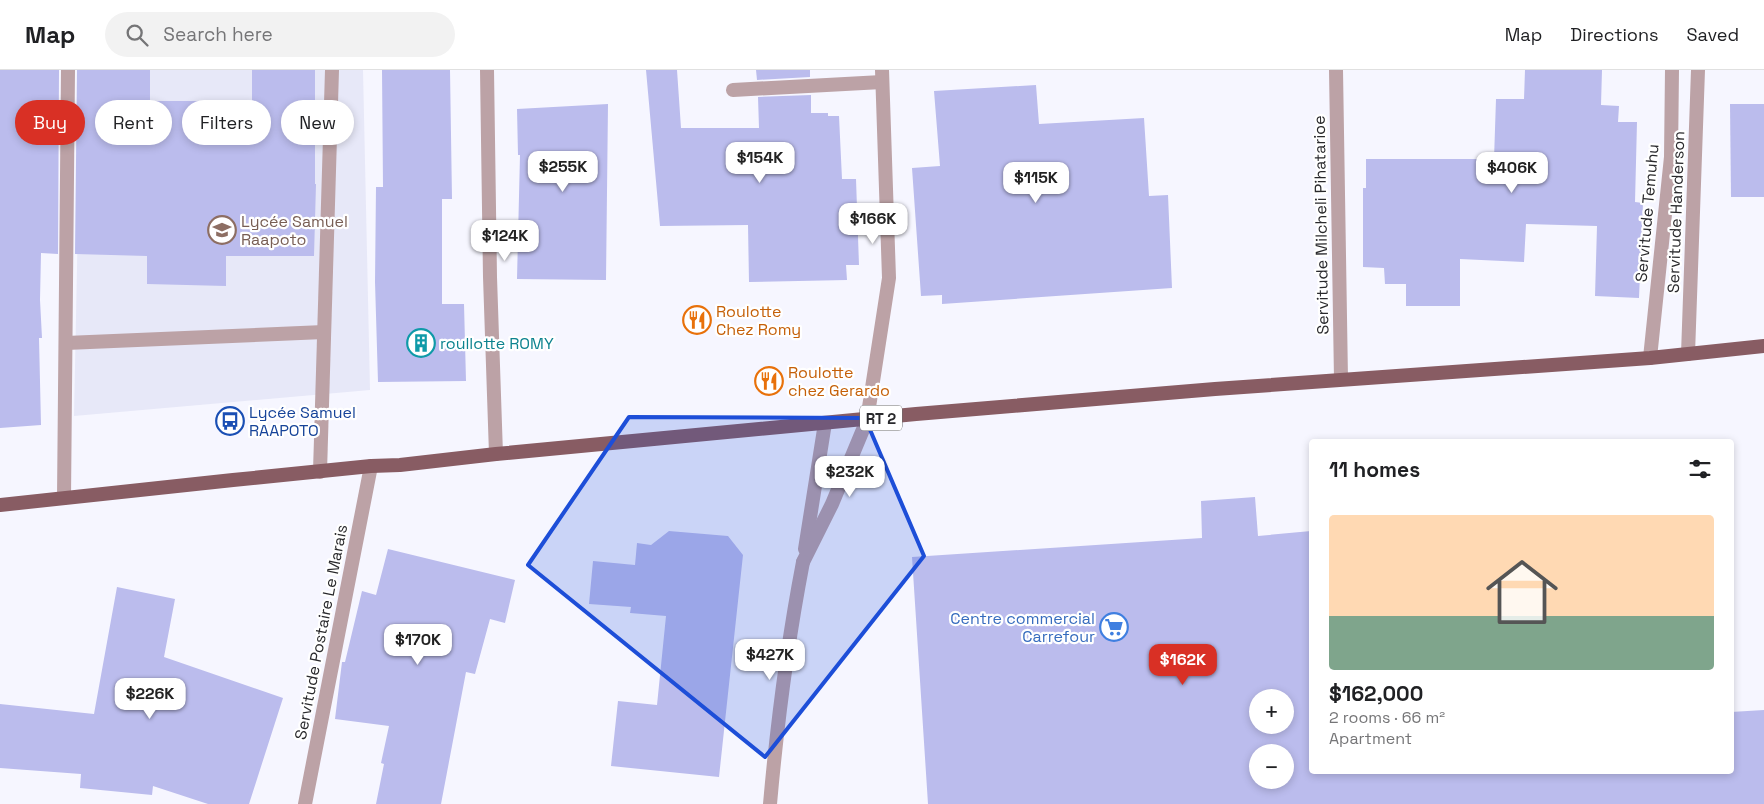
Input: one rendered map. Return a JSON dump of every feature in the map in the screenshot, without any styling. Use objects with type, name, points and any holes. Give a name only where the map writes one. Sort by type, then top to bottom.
[{"type":"main road","name":"RT 2","points":[[0,505],[371,466],[400,466],[496,454],[825,423],[1340,379],[1650,358],[1764,346]]},
{"type":"street","points":[[64,498],[68,70]]},
{"type":"street","points":[[320,472],[332,70]]},
{"type":"street","points":[[487,70],[490,277],[496,454]]},
{"type":"street","name":"Servitude Milcheli Pihatarioe","points":[[1336,70],[1340,379]]},
{"type":"street","name":"Servitude Temuhu","points":[[1650,358],[1671,157],[1672,70]]},
{"type":"street","name":"Servitude Handerson","points":[[1688,354],[1698,70]]},
{"type":"street","points":[[733,90],[882,76],[889,278],[867,420],[832,504],[803,562]]},
{"type":"street","points":[[66,343],[324,332]]},
{"type":"street","points":[[770,804],[773,762],[797,592],[825,423]]},
{"type":"street","name":"Servitude Postaire Le Marais","points":[[305,804],[371,466]]},
{"type":"highlighted area","points":[[629,417],[865,418],[924,556],[765,757],[528,565]]},
{"type":"shaded area","name":"Lycée Samuel Raapoto","points":[[81,70],[363,70],[370,390],[74,416],[79,145],[85,145],[85,100],[80,100]]},
{"type":"building","points":[[0,70],[59,70],[59,100],[15,100],[15,145],[59,145],[58,254],[41,253],[40,300],[42,338],[39,338],[41,425],[0,428]]},
{"type":"building","points":[[77,70],[150,70],[150,100],[95,100],[95,145],[172,145],[172,101],[182,101],[182,145],[271,145],[271,100],[252,100],[252,70],[315,70],[315,100],[281,100],[281,145],[315,145],[314,256],[226,256],[226,286],[147,284],[147,256],[75,254],[76,145],[85,145],[85,100],[77,100]]},
{"type":"building","points":[[382,70],[450,70],[452,199],[442,199],[442,304],[464,304],[466,381],[378,382],[375,282],[376,187],[383,187]]},
{"type":"building","points":[[646,70],[677,70],[681,128],[759,128],[758,97],[811,95],[811,113],[828,113],[828,116],[839,116],[842,179],[856,179],[859,265],[846,265],[847,280],[749,282],[748,225],[660,226]]},
{"type":"building","points":[[756,70],[810,70],[810,77],[757,80]]},
{"type":"building","points":[[1525,70],[1602,70],[1601,105],[1619,106],[1618,122],[1637,122],[1635,202],[1643,203],[1639,298],[1595,296],[1597,226],[1526,224],[1524,262],[1460,259],[1460,306],[1406,306],[1406,284],[1385,284],[1384,268],[1363,267],[1363,188],[1366,188],[1366,159],[1494,159],[1496,99],[1524,99]]},
{"type":"building","points":[[1036,85],[1039,124],[1144,118],[1149,196],[1168,195],[1172,288],[942,304],[942,295],[921,296],[912,168],[940,166],[934,91]]},
{"type":"building","points":[[608,104],[606,280],[517,279],[520,155],[518,155],[517,109]]},
{"type":"building","points":[[1730,104],[1764,104],[1764,197],[1731,197]]},
{"type":"building","name":"Centre commercial Carrefour","points":[[1255,497],[1258,536],[1309,531],[1309,774],[1734,774],[1734,712],[1764,710],[1764,804],[928,804],[912,557],[1202,538],[1201,501]]},
{"type":"building","points":[[669,531],[728,536],[743,555],[719,777],[611,766],[618,701],[657,705],[666,616],[630,613],[631,607],[589,604],[593,561],[635,565],[637,543],[651,545]]},
{"type":"building","points":[[388,549],[515,580],[505,623],[490,619],[475,674],[466,672],[441,804],[376,804],[384,764],[381,763],[389,726],[335,719],[342,662],[345,662],[362,591],[376,595]]},
{"type":"building","points":[[117,587],[175,599],[164,657],[283,698],[249,804],[208,804],[153,786],[152,795],[80,788],[81,774],[0,768],[0,704],[94,714]]},
{"type":"place","name":"Lycée Samuel Raapoto","points":[[222,230]]},
{"type":"place","name":"Roulotte Chez Romy","points":[[697,320]]},
{"type":"place","name":"roullotte ROMY","points":[[421,343]]},
{"type":"place","name":"Roulotte chez Gerardo","points":[[769,381]]},
{"type":"place","name":"Lycée Samuel RAAPOTO","points":[[230,421]]},
{"type":"place","name":"Centre commercial Carrefour","points":[[1114,627]]}]
